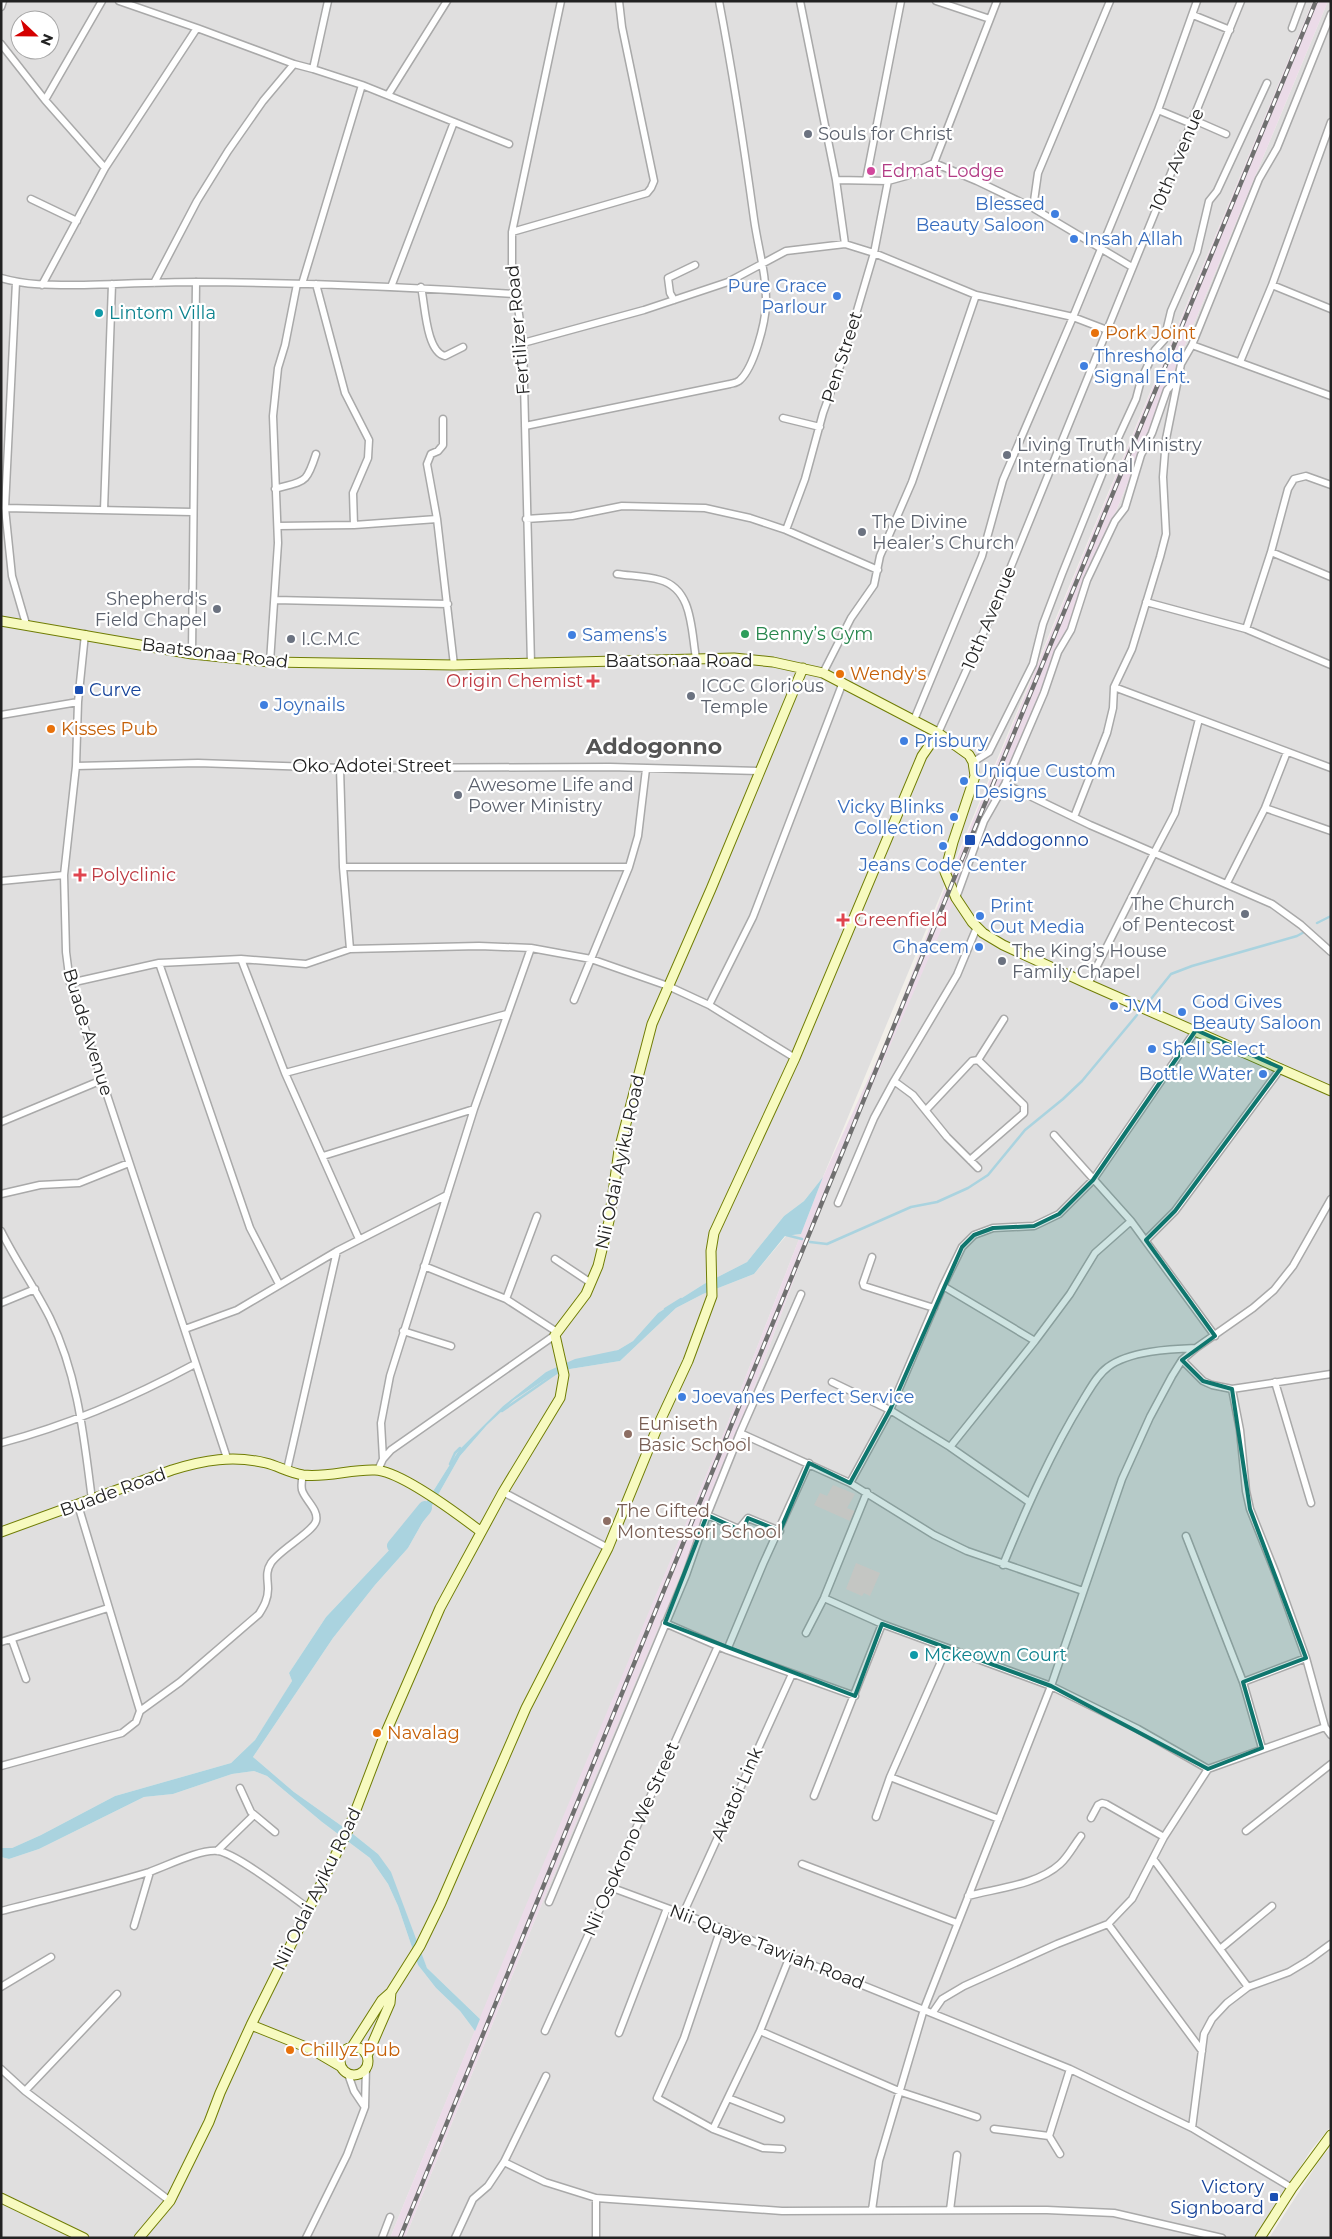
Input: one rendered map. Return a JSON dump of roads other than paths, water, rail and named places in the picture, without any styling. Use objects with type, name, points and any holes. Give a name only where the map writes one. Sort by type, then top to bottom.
[{"type":"street","points":[[1,7],[3,1]]},
{"type":"street","points":[[45,100],[102,1]]},
{"type":"street","points":[[119,1],[294,64],[362,85],[509,144]]},
{"type":"street","points":[[313,69],[328,1]]},
{"type":"street","points":[[388,95],[447,1]]},
{"type":"street","name":"Fertilizer Road","points":[[531,664],[523,343],[515,294],[512,232],[561,1]]},
{"type":"street","points":[[512,232],[647,193],[652,188],[654,181],[622,27],[619,1]]},
{"type":"street","points":[[525,426],[739,382],[746,374],[757,346],[766,307],[766,279],[762,264],[735,86],[719,1]]},
{"type":"street","points":[[800,1],[836,180],[845,244]]},
{"type":"street","points":[[866,180],[901,1]]},
{"type":"street","points":[[936,1],[990,19]]},
{"type":"street","points":[[836,180],[888,181],[906,176],[934,163],[996,1]]},
{"type":"street","points":[[1033,208],[1038,173],[1110,1]]},
{"type":"street","points":[[914,720],[982,556],[1003,480],[1073,317],[1158,110],[1198,1]]},
{"type":"street","name":"10th Avenue","points":[[938,733],[990,618],[1241,1]]},
{"type":"street","points":[[1292,28],[1302,1]]},
{"type":"street","points":[[1074,817],[1107,733],[1113,708],[1114,687],[1132,649],[1166,534],[1164,462],[1181,364],[1192,345],[1259,179],[1276,148],[1331,14]]},
{"type":"street","points":[[1193,15],[1230,30]]},
{"type":"street","points":[[42,285],[105,168],[197,28]]},
{"type":"street","points":[[1,44],[45,100],[105,168]]},
{"type":"street","points":[[154,283],[197,201],[228,151],[263,101],[294,64]]},
{"type":"street","points":[[1267,83],[1217,192],[1209,201],[1197,252],[1171,311],[1164,340],[1155,350],[1141,380],[1136,399],[1107,462],[1043,624],[1033,664],[988,752],[973,762],[975,776],[945,872],[956,898],[977,928],[1003,945],[1331,1091]]},
{"type":"street","points":[[270,662],[278,526],[275,489],[274,416],[278,368],[300,284],[362,85]]},
{"type":"street","points":[[1158,110],[1226,134]]},
{"type":"street","points":[[391,287],[454,122]]},
{"type":"street","points":[[1240,362],[1272,284],[1331,122]]},
{"type":"street","points":[[934,163],[1033,208],[1100,250],[1132,267]]},
{"type":"street","name":"Pen Street","points":[[786,530],[805,479],[874,253],[888,181]]},
{"type":"street","points":[[31,199],[77,220]]},
{"type":"street","points":[[523,343],[674,300],[728,282],[786,251],[845,244],[874,253],[976,295],[1073,317],[1107,330]]},
{"type":"street","points":[[674,300],[670,293],[668,278],[695,265]]},
{"type":"street","points":[[1,278],[42,285],[196,282],[316,284],[421,287],[515,294]]},
{"type":"street","points":[[16,282],[5,508],[12,576],[26,624]]},
{"type":"street","points":[[192,654],[192,512],[196,282]]},
{"type":"street","points":[[104,510],[112,284]]},
{"type":"street","points":[[316,284],[345,393],[369,440],[368,458],[353,493],[354,525]]},
{"type":"street","points":[[1272,284],[1331,309]]},
{"type":"street","points":[[421,287],[429,338],[436,352],[445,356],[463,348]]},
{"type":"street","points":[[823,673],[851,618],[874,585],[880,556],[912,482],[976,295]]},
{"type":"street","points":[[1192,345],[1331,396]]},
{"type":"street","points":[[956,898],[984,821],[1005,784],[1044,693],[1058,652],[1071,630],[1087,580],[1115,521],[1125,508],[1139,462],[1152,433],[1167,390],[1177,379]]},
{"type":"street","points":[[783,418],[820,427]]},
{"type":"street","points":[[443,419],[443,445],[438,451],[430,454],[427,464],[437,519],[454,665]]},
{"type":"street","points":[[275,489],[304,481],[310,474],[316,454]]},
{"type":"street","points":[[1246,629],[1271,552],[1288,489],[1294,479],[1306,476],[1331,485]]},
{"type":"street","points":[[526,519],[572,516],[622,506],[706,508],[750,518],[786,530],[878,570]]},
{"type":"street","points":[[5,508],[192,512]]},
{"type":"street","points":[[278,526],[354,525],[437,519]]},
{"type":"street","points":[[1271,552],[1331,577]]},
{"type":"street","points":[[617,574],[659,580],[679,591],[687,603],[696,658]]},
{"type":"street","points":[[275,600],[448,604]]},
{"type":"street","points":[[1146,602],[1246,629],[1331,665]]},
{"type":"street","name":"Baatsonaa Road","points":[[1,620],[192,654],[270,662],[454,665],[734,658],[773,662],[823,673],[843,682],[938,733],[963,749],[973,762]]},
{"type":"street","name":"Buade Avenue","points":[[85,634],[78,702],[76,766],[64,875],[66,952],[70,983],[227,1458]]},
{"type":"street","name":"Nii Odai Ayiku Road","points":[[139,2238],[170,2201],[209,2122],[251,2025],[349,1828],[383,1738],[440,1608],[502,1492],[560,1398],[564,1375],[556,1334],[586,1294],[592,1283],[603,1249],[619,1150],[652,1024],[711,889],[803,668]]},
{"type":"street","points":[[709,1005],[753,917],[843,682]]},
{"type":"street","points":[[1114,687],[1330,767]]},
{"type":"street","points":[[1,715],[78,702]]},
{"type":"street","points":[[1088,984],[1154,852],[1176,813],[1199,719]]},
{"type":"street","points":[[340,2066],[340,2058],[382,2000],[391,1992],[420,1946],[441,1903],[526,1708],[608,1548],[660,1421],[688,1361],[712,1296],[711,1251],[714,1233],[795,1058],[922,756],[938,733]]},
{"type":"street","points":[[1227,883],[1265,808],[1287,752]]},
{"type":"street","name":"Oko Adotei Street","points":[[76,766],[198,764],[340,768],[546,766],[759,771]]},
{"type":"street","points":[[340,768],[343,867],[350,948]]},
{"type":"street","points":[[574,1000],[628,867],[638,836],[646,769]]},
{"type":"street","points":[[1005,784],[1074,817],[1272,904],[1301,925],[1331,952]]},
{"type":"street","points":[[1265,808],[1331,831]]},
{"type":"street","points":[[343,867],[628,867]]},
{"type":"street","points":[[1,881],[64,875]]},
{"type":"street","points":[[838,1203],[874,1118],[957,975],[977,928]]},
{"type":"street","points":[[70,983],[159,963],[242,959],[306,964],[350,948],[479,946],[531,948],[591,959],[668,986],[709,1005],[795,1058]]},
{"type":"street","points":[[383,1459],[381,1423],[384,1400],[403,1331],[474,1109],[531,948]]},
{"type":"street","points":[[242,959],[284,1073],[324,1156],[359,1239]]},
{"type":"street","points":[[159,963],[250,1228],[279,1284]]},
{"type":"street","points":[[284,1073],[507,1014]]},
{"type":"street","points":[[926,1110],[972,1061],[978,1060],[1004,1019]]},
{"type":"street","points":[[850,1483],[890,1410],[943,1286],[962,1247],[974,1235],[993,1228],[1034,1226],[1059,1214],[1093,1180],[1196,1030]]},
{"type":"street","points":[[970,1160],[1024,1113],[1025,1109],[1024,1105],[978,1060]]},
{"type":"street","points":[[1146,1240],[1175,1211],[1280,1068]]},
{"type":"street","points":[[1,1122],[102,1080]]},
{"type":"street","points":[[894,1081],[913,1095],[947,1137],[978,1168]]},
{"type":"street","points":[[324,1156],[474,1109]]},
{"type":"street","points":[[1054,1135],[1131,1220],[1215,1336]]},
{"type":"street","points":[[1,1194],[40,1185],[79,1183],[129,1163]]},
{"type":"street","points":[[185,1329],[237,1310],[337,1250],[447,1195]]},
{"type":"street","points":[[872,2210],[879,2161],[901,2092],[924,2009],[1051,1686],[1122,1478],[1154,1409],[1182,1360],[1253,1308],[1274,1290],[1293,1266],[1331,1198]]},
{"type":"street","points":[[506,1299],[537,1216]]},
{"type":"street","points":[[950,1447],[1035,1341],[1070,1294],[1095,1253],[1131,1220]]},
{"type":"street","points":[[1,1231],[51,1319],[74,1380],[92,1500]]},
{"type":"street","points":[[287,1470],[337,1250]]},
{"type":"street","points":[[872,1257],[863,1283],[864,1286],[934,1308]]},
{"type":"street","points":[[555,1259],[592,1283]]},
{"type":"street","points":[[424,1266],[506,1299],[556,1334],[391,1450],[383,1459],[378,1470],[394,1475],[480,1531]]},
{"type":"street","points":[[943,1286],[1035,1341]]},
{"type":"street","points":[[1,1303],[35,1289]]},
{"type":"street","points":[[550,1902],[686,1575],[707,1515],[740,1433],[801,1294]]},
{"type":"street","points":[[403,1331],[451,1346]]},
{"type":"street","points":[[1003,1565],[1029,1502],[1067,1426],[1095,1381],[1107,1367],[1118,1361],[1164,1349],[1196,1348]]},
{"type":"street","points":[[1182,1360],[1202,1381],[1212,1386],[1232,1389],[1331,1374]]},
{"type":"street","points":[[1,1443],[81,1418],[195,1364]]},
{"type":"street","points":[[832,1382],[890,1410],[950,1447],[1029,1502]]},
{"type":"street","points":[[1275,1382],[1311,1503]]},
{"type":"street","points":[[1232,1389],[1240,1430],[1246,1491],[1250,1509],[1306,1658],[1325,1727],[1331,1735]]},
{"type":"street","points":[[740,1433],[850,1483],[934,1535],[967,1551],[1083,1591]]},
{"type":"street","name":"Buade Road","points":[[1,1532],[195,1463],[227,1458],[248,1459],[303,1475],[329,1475],[378,1470]]},
{"type":"street","points":[[727,1650],[763,1564],[780,1531],[809,1463]]},
{"type":"street","points":[[1,1766],[122,1733],[136,1722],[140,1711],[180,1682],[259,1614],[266,1603],[268,1590],[267,1571],[271,1563],[279,1554],[313,1527],[316,1521],[315,1513],[302,1491],[303,1475]]},
{"type":"street","points":[[502,1492],[608,1548]]},
{"type":"street","points":[[806,1633],[824,1598],[867,1492]]},
{"type":"street","points":[[78,1505],[140,1711]]},
{"type":"street","points":[[707,1515],[739,1529],[748,1518],[780,1531]]},
{"type":"street","points":[[1186,1536],[1243,1682],[1262,1748]]},
{"type":"street","points":[[824,1598],[882,1624],[1051,1686],[1138,1729],[1208,1769]]},
{"type":"street","points":[[1,1642],[108,1608]]},
{"type":"street","points":[[665,1623],[727,1650],[855,1696]]},
{"type":"street","points":[[814,1796],[882,1624]]},
{"type":"street","points":[[12,1640],[26,1679]]},
{"type":"street","name":"Nii Osokrono We Street","points":[[545,2031],[718,1646]]},
{"type":"street","points":[[876,1817],[890,1777],[947,1648]]},
{"type":"street","points":[[1243,1682],[1306,1658]]},
{"type":"street","name":"Akatoi Link","points":[[683,1914],[792,1674]]},
{"type":"street","points":[[933,2012],[942,1998],[964,1986],[1056,1944],[1108,1924],[1132,1899],[1154,1860],[1164,1837],[1208,1769],[1262,1748],[1325,1727]]},
{"type":"street","points":[[1246,1831],[1331,1764]]},
{"type":"street","points":[[890,1777],[999,1819]]},
{"type":"street","points":[[240,1788],[254,1815],[275,1832]]},
{"type":"street","points":[[1091,1818],[1098,1805],[1106,1804],[1164,1837]]},
{"type":"street","points":[[218,1851],[254,1815]]},
{"type":"street","points":[[968,1896],[1036,1879],[1049,1873],[1062,1862],[1081,1836]]},
{"type":"street","points":[[1,1911],[150,1872],[204,1853],[218,1851],[230,1855],[308,1908]]},
{"type":"street","points":[[1154,1860],[1248,1987]]},
{"type":"street","points":[[802,1864],[957,1923]]},
{"type":"street","points":[[134,1926],[150,1872]]},
{"type":"street","name":"Nii Quaye Tawiah Road","points":[[610,1887],[721,1928],[933,2012],[1070,2069],[1192,2128],[1292,2188]]},
{"type":"street","points":[[1220,1949],[1272,1906]]},
{"type":"street","points":[[619,2033],[666,1908]]},
{"type":"street","points":[[1108,1924],[1202,2051]]},
{"type":"street","points":[[721,1928],[684,2038],[657,2096],[660,2101],[714,2129],[763,2148],[782,2149]]},
{"type":"street","points":[[1192,2128],[1204,2034],[1212,2019],[1227,2003],[1248,1987],[1289,1972],[1331,1944]]},
{"type":"street","points":[[714,2129],[760,2032],[790,1956]]},
{"type":"street","points":[[1,1987],[51,1957]]},
{"type":"street","points":[[306,2238],[347,2155],[365,2107],[367,2056],[390,2004],[391,1992]]},
{"type":"street","points":[[26,2091],[117,1994]]},
{"type":"street","points":[[251,2025],[311,2049],[340,2066],[348,2074],[354,2091],[365,2107]]},
{"type":"street","points":[[760,2032],[901,2092],[977,2117]]},
{"type":"street","points":[[311,2049],[361,2049],[367,2056]]},
{"type":"street","points":[[348,2074],[359,2074],[366,2067]]},
{"type":"street","points":[[1060,2154],[1049,2136],[1070,2069]]},
{"type":"street","points":[[1,2070],[170,2201]]},
{"type":"street","points":[[455,2238],[473,2199],[488,2186],[504,2162],[546,2076]]},
{"type":"street","points":[[728,2098],[781,2119]]},
{"type":"street","points":[[994,2130],[1049,2136]]},
{"type":"street","points":[[1260,2238],[1292,2188],[1331,2135]]},
{"type":"street","points":[[950,2210],[957,2155]]},
{"type":"street","points":[[504,2162],[545,2182],[596,2198],[782,2212],[1047,2210],[1114,2213],[1222,2238]]},
{"type":"street","points":[[1,2198],[84,2238]]},
{"type":"street","points":[[596,2198],[596,2238]]},
{"type":"street","points":[[382,2238],[390,2218]]},
{"type":"water","points":[[823,1177],[801,1234],[785,1236],[754,1274],[703,1294],[676,1308],[620,1361],[570,1369],[546,1379],[514,1400],[487,1425],[460,1456],[408,1548],[375,1585],[333,1638],[253,1757],[294,1792],[378,1854],[391,1872],[427,1968],[480,2019],[475,2031],[460,2011],[436,1988],[418,1965],[398,1906],[388,1884],[370,1858],[322,1822],[267,1776],[254,1771],[232,1774],[173,1794],[144,1797],[39,1849],[9,1859],[1,1857],[1,1848],[12,1848],[41,1835],[115,1796],[231,1763],[255,1740],[292,1681],[289,1673],[326,1617],[410,1528],[459,1450],[503,1406],[546,1372],[575,1359],[618,1350],[633,1341],[658,1313],[704,1284],[747,1262],[784,1216],[804,1201]]},
{"type":"waterway","points":[[1317,923],[1331,916]]},
{"type":"waterway","points":[[1151,999],[1171,974],[1192,966],[1297,936],[1306,931]]},
{"type":"waterway","points":[[810,1242],[827,1244],[911,1207],[937,1202],[968,1188],[988,1175],[1025,1130],[1082,1081],[1137,1015]]},
{"type":"waterway","points":[[786,1235],[802,1239]]},
{"type":"waterway","points":[[665,1309],[681,1299]]},
{"type":"waterway","points":[[502,1411],[555,1374]]},
{"type":"waterway","points":[[450,1464],[455,1453],[460,1448]]},
{"type":"waterway","points":[[394,1546],[425,1508]]},
{"type":"railway","points":[[400,2238],[951,886],[1316,1]]},
{"type":"place","name":"Souls for Christ","points":[[808,134]]},
{"type":"place","name":"Edmat Lodge","points":[[871,171]]},
{"type":"place","name":"Blessed Beauty Saloon","points":[[1055,214]]},
{"type":"place","name":"Insah Allah","points":[[1074,239]]},
{"type":"place","name":"Pure Grace Parlour","points":[[837,296]]},
{"type":"place","name":"Lintom Villa","points":[[99,313]]},
{"type":"place","name":"Pork Joint","points":[[1095,333]]},
{"type":"place","name":"Threshold Signal Ent.","points":[[1084,366]]},
{"type":"place","name":"Living Truth Ministry International","points":[[1007,455]]},
{"type":"place","name":"The Divine Healer’s Church","points":[[862,532]]},
{"type":"place","name":"Shepherd's Field Chapel","points":[[217,609]]},
{"type":"place","name":"Benny’s Gym","points":[[745,634]]},
{"type":"place","name":"Samens’s","points":[[572,635]]},
{"type":"place","name":"I.C.M.C","points":[[291,639]]},
{"type":"place","name":"Wendy's","points":[[840,674]]},
{"type":"place","name":"Origin Chemist","points":[[593,681]]},
{"type":"place","name":"Curve","points":[[79,690]]},
{"type":"place","name":"ICGC Glorious Temple","points":[[691,696]]},
{"type":"place","name":"Joynails","points":[[264,705]]},
{"type":"place","name":"Kisses Pub","points":[[51,729]]},
{"type":"place","name":"Prisbury","points":[[904,741]]},
{"type":"place","name":"Unique Custom Designs","points":[[964,781]]},
{"type":"place","name":"Awesome Life and Power Ministry","points":[[458,795]]},
{"type":"place","name":"Vicky Blinks Collection","points":[[954,817]]},
{"type":"place","name":"Addogonno","points":[[970,840]]},
{"type":"place","name":"Jeans Code Center","points":[[943,846]]},
{"type":"place","name":"Polyclinic","points":[[80,875]]},
{"type":"place","name":"The Church of Pentecost","points":[[1245,914]]},
{"type":"place","name":"Print Out Media","points":[[980,916]]},
{"type":"place","name":"Greenfield","points":[[843,920]]},
{"type":"place","name":"Ghacem","points":[[979,947]]},
{"type":"place","name":"The King’s House Family Chapel","points":[[1002,961]]},
{"type":"place","name":"JVM","points":[[1114,1006]]},
{"type":"place","name":"God Gives Beauty Saloon","points":[[1182,1012]]},
{"type":"place","name":"Shell Select","points":[[1152,1049]]},
{"type":"place","name":"Bottle Water","points":[[1263,1074]]},
{"type":"place","name":"Joevanes Perfect Service","points":[[682,1397]]},
{"type":"place","name":"Euniseth Basic School","points":[[628,1434]]},
{"type":"place","name":"The Gifted Montessori School","points":[[607,1521]]},
{"type":"place","name":"Mckeown Court","points":[[914,1655]]},
{"type":"place","name":"Navalag","points":[[377,1733]]},
{"type":"place","name":"Chillyz Pub","points":[[290,2050]]},
{"type":"place","name":"Victory Signboard","points":[[1274,2197]]},
{"type":"district","name":"Addogonno","points":[[654,746]]}]
